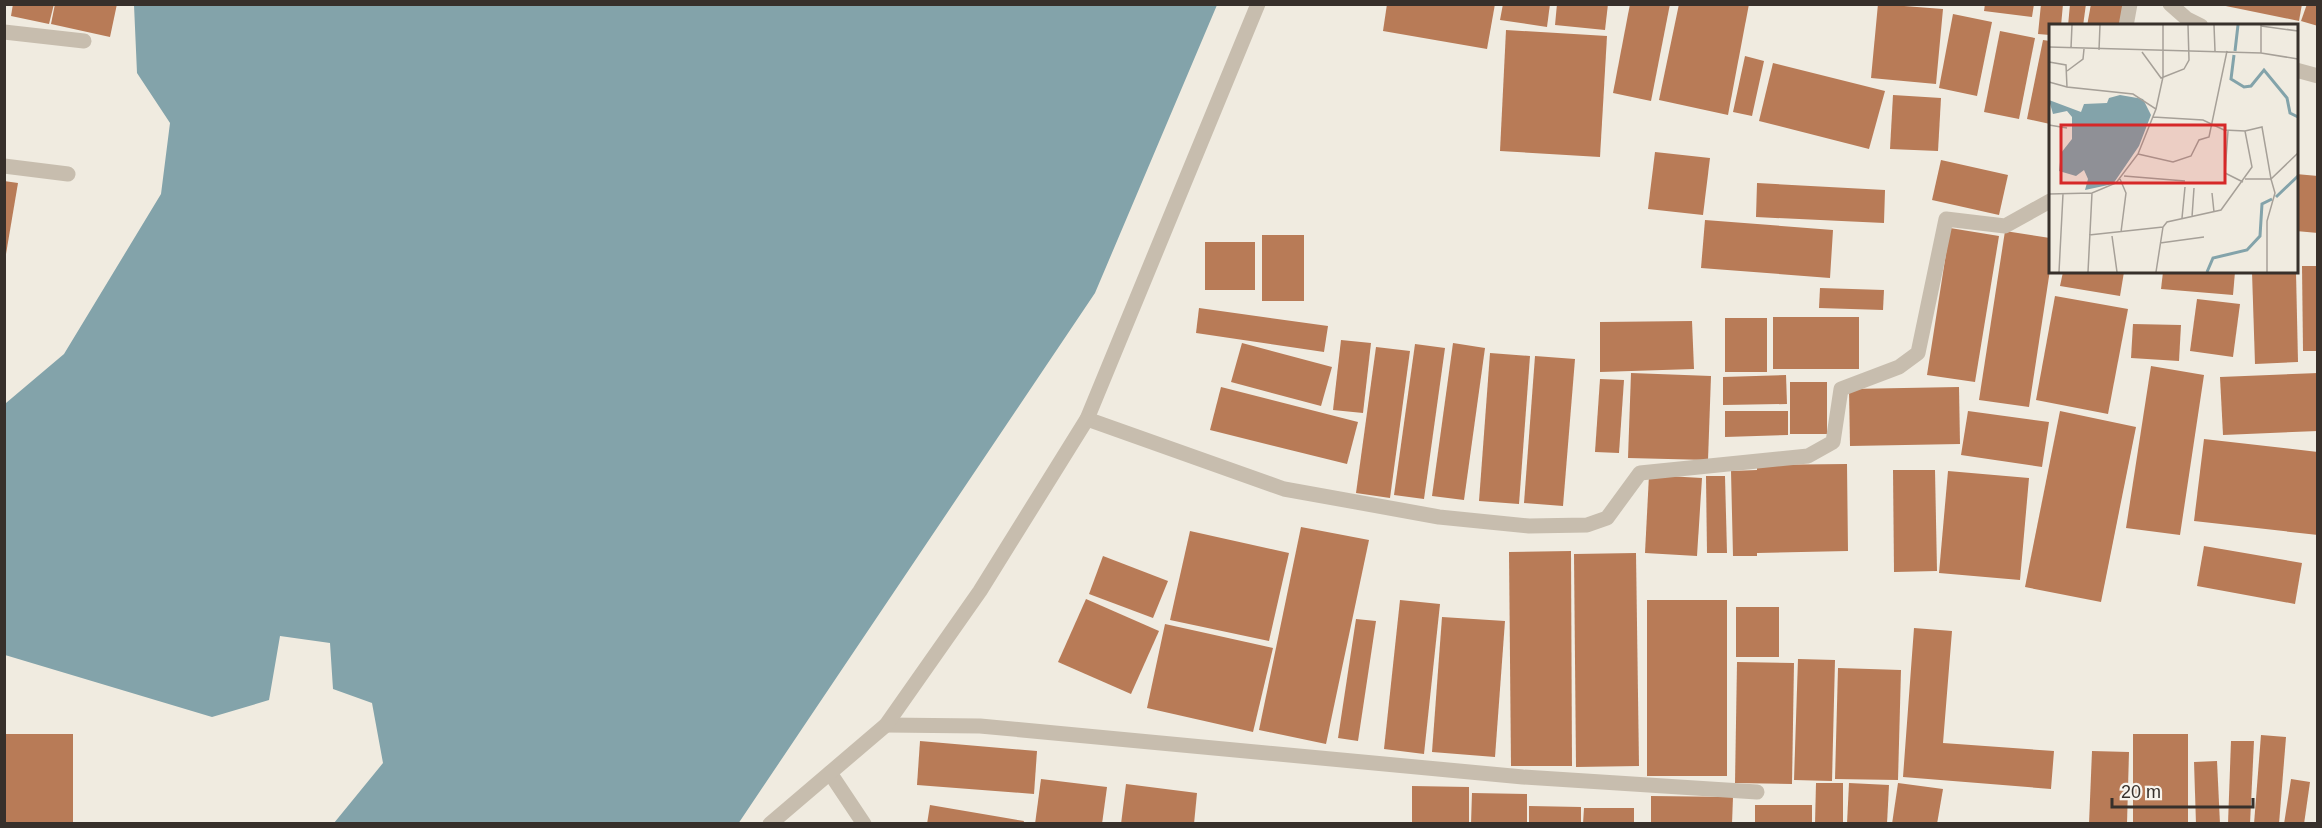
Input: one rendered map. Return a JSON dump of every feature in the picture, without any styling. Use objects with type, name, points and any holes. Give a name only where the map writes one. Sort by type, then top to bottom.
[{"type":"street","points":[[770,824],[886,725],[980,591],[1087,419],[1258,4]]},
{"type":"street","points":[[2126,24],[2130,4]]},
{"type":"street","points":[[2170,4],[2187,19],[2197,24]]},
{"type":"street","points":[[4,32],[84,41]]},
{"type":"street","points":[[2298,71],[2318,76]]},
{"type":"street","points":[[4,166],[68,174]]},
{"type":"street","points":[[1087,419],[1284,489],[1439,517],[1529,526],[1587,525],[1607,518],[1640,473],[1808,456],[1833,442],[1841,389],[1899,367],[1918,353],[1946,219],[2005,226],[2049,202]]},
{"type":"street","points":[[886,725],[980,726],[1523,777],[1756,792]]},
{"type":"street","points":[[831,772],[864,824]]},
{"type":"water","points":[[134,4],[1217,5],[1095,293],[738,824],[334,823],[383,763],[372,703],[333,689],[330,643],[280,636],[269,700],[212,717],[5,655],[6,403],[64,354],[161,194],[170,123],[137,73]]},
{"type":"building","points":[[13,4],[54,4],[49,24],[11,16]]},
{"type":"building","points":[[55,4],[117,4],[110,37],[51,24]]},
{"type":"building","points":[[1387,4],[1495,4],[1487,49],[1383,31]]},
{"type":"building","points":[[1503,4],[1550,4],[1547,27],[1500,20]]},
{"type":"building","points":[[1557,4],[1608,4],[1605,30],[1555,25]]},
{"type":"building","points":[[1630,4],[1670,4],[1651,101],[1613,93]]},
{"type":"building","points":[[1679,4],[1749,4],[1728,115],[1659,100]]},
{"type":"building","points":[[1878,4],[1943,9],[1936,84],[1871,78]]},
{"type":"building","points":[[1985,4],[2034,4],[2032,17],[1984,11]]},
{"type":"building","points":[[2041,4],[2063,4],[2061,24],[2049,24],[2049,35],[2038,34]]},
{"type":"building","points":[[2070,4],[2086,4],[2083,24],[2068,24]]},
{"type":"building","points":[[2091,4],[2124,4],[2119,24],[2087,24]]},
{"type":"building","points":[[2216,4],[2302,4],[2299,21]]},
{"type":"building","points":[[2307,4],[2318,4],[2318,26],[2301,21]]},
{"type":"building","points":[[1953,14],[1992,22],[1977,96],[1939,88]]},
{"type":"building","points":[[1506,30],[1607,36],[1600,157],[1500,151]]},
{"type":"building","points":[[2000,31],[2035,38],[2019,119],[1984,112]]},
{"type":"building","points":[[2043,40],[2049,41],[2049,124],[2027,119]]},
{"type":"building","points":[[1745,56],[1764,61],[1752,116],[1733,112]]},
{"type":"building","points":[[1773,63],[1885,91],[1869,149],[1759,121]]},
{"type":"building","points":[[1893,95],[1941,98],[1938,151],[1890,149]]},
{"type":"building","points":[[1655,152],[1710,158],[1703,215],[1648,209]]},
{"type":"building","points":[[1941,160],[2008,175],[1999,215],[1932,200]]},
{"type":"building","points":[[2298,174],[2318,176],[2318,233],[2298,231]]},
{"type":"building","points":[[4,181],[18,183],[6,254],[4,254]]},
{"type":"building","points":[[1757,183],[1885,190],[1884,223],[1756,217]]},
{"type":"building","points":[[1705,220],[1833,230],[1830,278],[1701,268]]},
{"type":"building","points":[[1950,228],[1999,236],[1975,382],[1927,375]]},
{"type":"building","points":[[2005,231],[2049,238],[2050,273],[2029,407],[1979,400]]},
{"type":"building","points":[[1262,235],[1304,235],[1304,301],[1262,301]]},
{"type":"building","points":[[1205,242],[1255,242],[1255,290],[1205,290]]},
{"type":"building","points":[[2302,266],[2318,266],[2318,351],[2303,351]]},
{"type":"building","points":[[2063,273],[2124,273],[2120,296],[2060,286]]},
{"type":"building","points":[[2163,273],[2235,273],[2233,295],[2161,289]]},
{"type":"building","points":[[2252,273],[2296,273],[2298,362],[2255,364]]},
{"type":"building","points":[[1820,288],[1884,290],[1883,310],[1819,308]]},
{"type":"building","points":[[2055,296],[2128,309],[2108,414],[2036,400]]},
{"type":"building","points":[[2197,299],[2240,304],[2233,357],[2190,351]]},
{"type":"building","points":[[1199,308],[1328,326],[1324,352],[1196,333]]},
{"type":"building","points":[[1773,317],[1859,317],[1859,369],[1773,369]]},
{"type":"building","points":[[1725,318],[1767,318],[1767,372],[1725,372]]},
{"type":"building","points":[[1692,321],[1694,369],[1600,372],[1600,322]]},
{"type":"building","points":[[2133,324],[2181,325],[2179,361],[2131,358]]},
{"type":"building","points":[[1341,340],[1371,343],[1363,413],[1333,410]]},
{"type":"building","points":[[1242,343],[1332,367],[1321,406],[1231,382]]},
{"type":"building","points":[[1453,343],[1485,348],[1464,500],[1432,496]]},
{"type":"building","points":[[1415,344],[1445,348],[1424,499],[1394,495]]},
{"type":"building","points":[[1376,347],[1410,351],[1390,498],[1356,493]]},
{"type":"building","points":[[1490,353],[1530,356],[1519,504],[1479,501]]},
{"type":"building","points":[[1535,356],[1575,359],[1563,506],[1524,503]]},
{"type":"building","points":[[2151,366],[2204,375],[2180,535],[2126,528]]},
{"type":"building","points":[[1631,373],[1711,376],[1708,460],[1628,458]]},
{"type":"building","points":[[2318,373],[2318,431],[2223,435],[2220,377]]},
{"type":"building","points":[[1786,375],[1787,404],[1723,405],[1723,377]]},
{"type":"building","points":[[1600,379],[1624,380],[1619,453],[1595,452]]},
{"type":"building","points":[[1790,382],[1827,382],[1827,434],[1790,434]]},
{"type":"building","points":[[1221,387],[1358,422],[1347,464],[1210,430]]},
{"type":"building","points":[[1959,387],[1960,444],[1850,446],[1849,389]]},
{"type":"building","points":[[1725,411],[1788,411],[1788,435],[1725,437]]},
{"type":"building","points":[[1968,411],[2049,422],[2042,467],[1961,455]]},
{"type":"building","points":[[2060,411],[2136,427],[2101,602],[2025,587]]},
{"type":"building","points":[[2204,439],[2318,452],[2318,535],[2194,521]]},
{"type":"building","points":[[1847,464],[1848,551],[1757,553],[1757,556],[1733,556],[1731,471],[1757,470],[1757,465]]},
{"type":"building","points":[[1893,470],[1935,470],[1937,571],[1894,572]]},
{"type":"building","points":[[1948,471],[2029,478],[2020,580],[1939,573]]},
{"type":"building","points":[[1649,475],[1702,478],[1697,556],[1645,553]]},
{"type":"building","points":[[1706,476],[1725,476],[1727,553],[1707,553]]},
{"type":"building","points":[[1301,527],[1369,540],[1326,744],[1259,730]]},
{"type":"building","points":[[1190,531],[1289,553],[1269,641],[1170,620]]},
{"type":"building","points":[[2204,546],[2302,563],[2295,604],[2197,586]]},
{"type":"building","points":[[1571,551],[1572,766],[1511,766],[1509,552]]},
{"type":"building","points":[[1636,553],[1639,766],[1576,767],[1574,554]]},
{"type":"building","points":[[1103,556],[1168,581],[1153,618],[1089,594]]},
{"type":"building","points":[[1086,599],[1159,631],[1131,694],[1058,662]]},
{"type":"building","points":[[1400,600],[1440,604],[1424,754],[1384,749]]},
{"type":"building","points":[[1647,600],[1727,600],[1727,776],[1647,776]]},
{"type":"building","points":[[1736,607],[1779,607],[1779,657],[1736,657]]},
{"type":"building","points":[[1442,617],[1505,621],[1495,757],[1432,752]]},
{"type":"building","points":[[1356,619],[1376,621],[1358,741],[1338,738]]},
{"type":"building","points":[[1165,624],[1273,648],[1253,732],[1147,708]]},
{"type":"building","points":[[1914,628],[1952,631],[1943,743],[2054,751],[2051,789],[1903,777]]},
{"type":"building","points":[[1798,659],[1835,660],[1832,781],[1794,780]]},
{"type":"building","points":[[1737,662],[1794,663],[1792,784],[1735,783]]},
{"type":"building","points":[[1838,668],[1901,670],[1898,780],[1835,779]]},
{"type":"building","points":[[4,734],[73,734],[73,824],[4,824]]},
{"type":"building","points":[[2133,734],[2188,734],[2188,824],[2133,824]]},
{"type":"building","points":[[2261,735],[2286,737],[2279,824],[2254,824]]},
{"type":"building","points":[[920,741],[1037,751],[1034,794],[917,785]]},
{"type":"building","points":[[2231,741],[2254,741],[2250,824],[2228,824]]},
{"type":"building","points":[[2092,751],[2129,752],[2127,824],[2089,824]]},
{"type":"building","points":[[2217,761],[2220,824],[2196,824],[2194,762]]},
{"type":"building","points":[[1041,779],[1107,787],[1102,824],[1035,824]]},
{"type":"building","points":[[2291,779],[2310,782],[2304,824],[2284,824]]},
{"type":"building","points":[[1816,783],[1843,783],[1843,824],[1815,824]]},
{"type":"building","points":[[1849,783],[1889,785],[1887,824],[1847,824]]},
{"type":"building","points":[[1898,783],[1943,789],[1937,824],[1892,824]]},
{"type":"building","points":[[1126,784],[1197,793],[1194,824],[1121,824]]},
{"type":"building","points":[[1412,786],[1469,787],[1469,824],[1412,824]]},
{"type":"building","points":[[1472,793],[1527,794],[1527,824],[1471,824]]},
{"type":"building","points":[[1651,796],[1733,797],[1732,824],[1651,824]]},
{"type":"building","points":[[930,805],[1024,821],[1023,824],[927,824]]},
{"type":"building","points":[[1755,805],[1812,805],[1812,824],[1755,824]]},
{"type":"building","points":[[1529,806],[1581,807],[1581,824],[1529,824]]},
{"type":"building","points":[[1584,808],[1634,808],[1634,824],[1583,824]]}]
